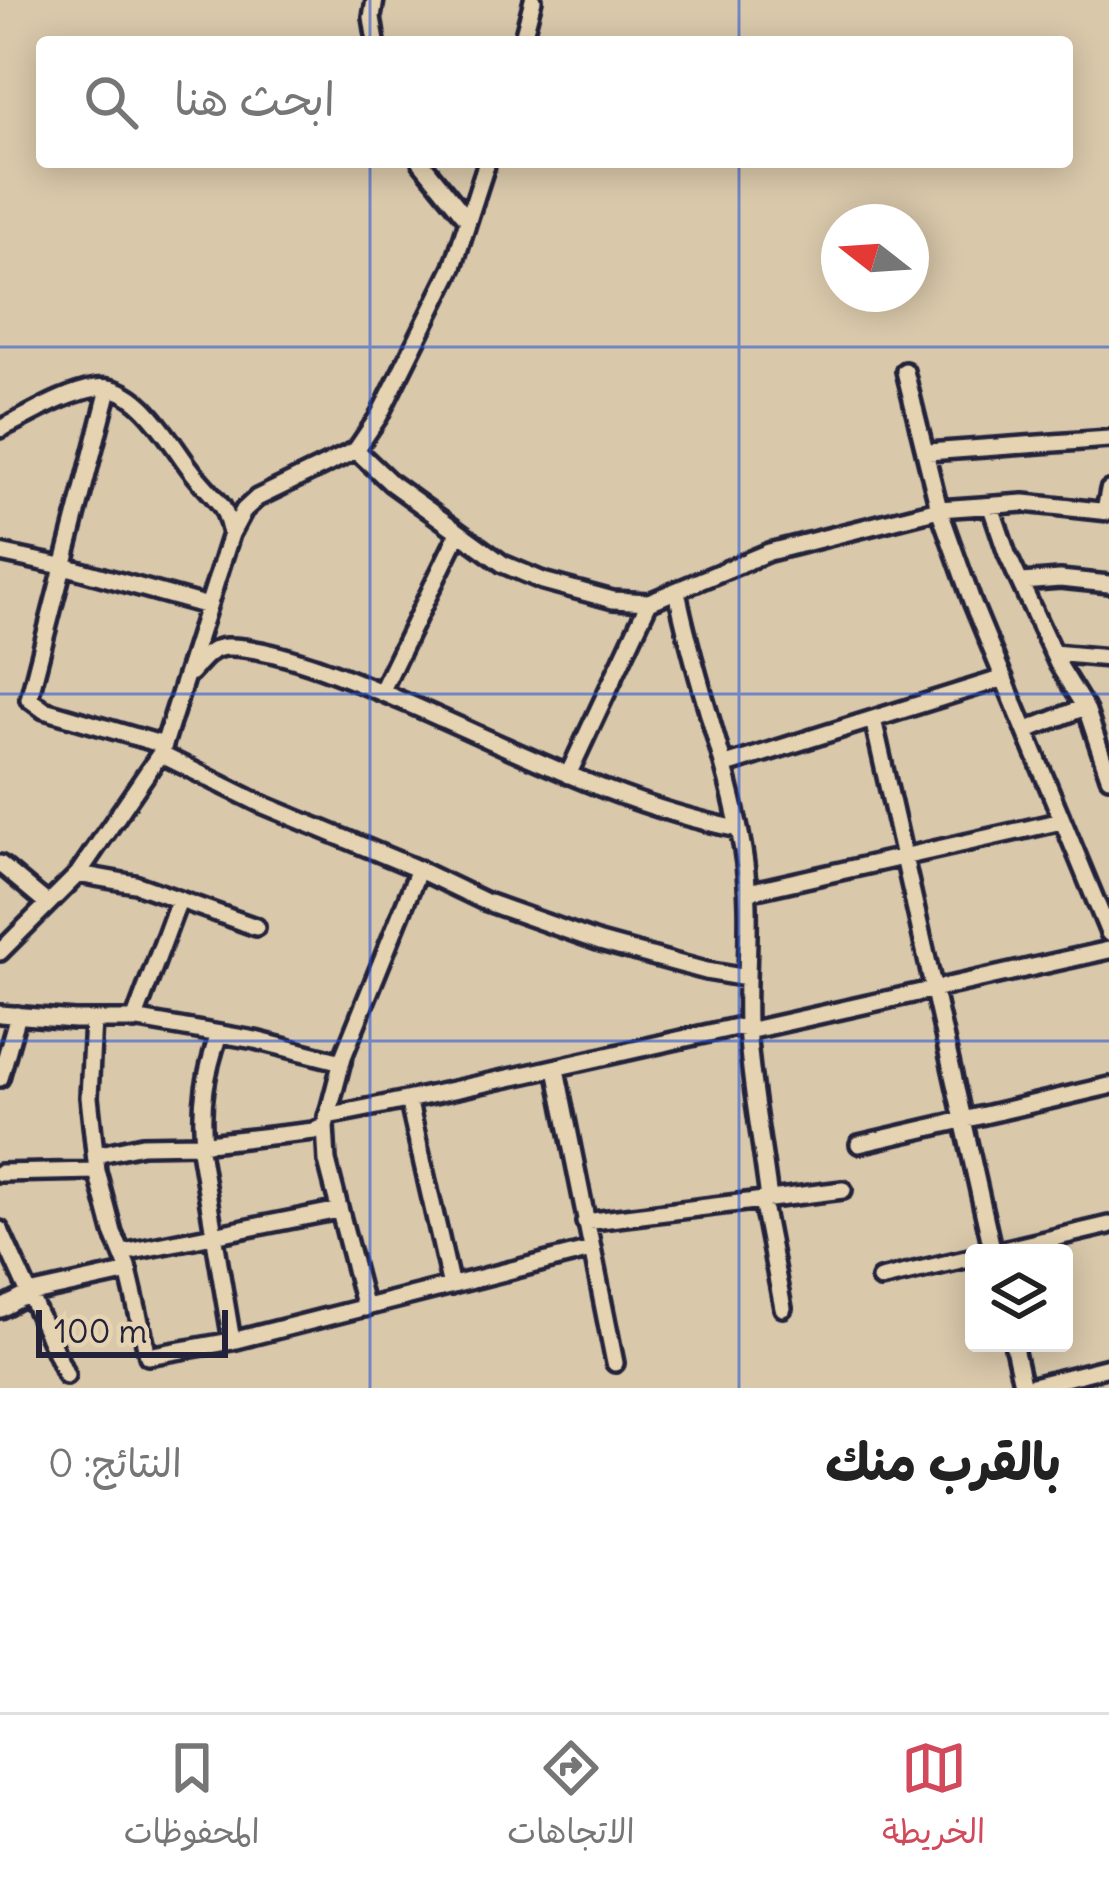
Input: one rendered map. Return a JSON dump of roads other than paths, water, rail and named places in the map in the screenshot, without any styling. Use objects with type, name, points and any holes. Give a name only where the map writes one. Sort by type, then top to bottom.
[{"type":"street","points":[[364,0],[374,9]]},
{"type":"street","points":[[523,36],[532,0]]},
{"type":"street","points":[[426,168],[469,220]]},
{"type":"street","points":[[0,952],[78,874],[162,750],[231,534],[244,510],[257,498],[356,450],[380,416],[453,267],[485,168]]},
{"type":"street","points":[[905,371],[939,509],[1109,934]]},
{"type":"street","points":[[0,429],[37,409],[99,387],[110,389],[142,407],[225,510],[231,534]]},
{"type":"street","points":[[110,389],[29,692],[31,704],[162,750],[259,803],[484,901],[558,928],[706,971],[747,978]]},
{"type":"street","points":[[928,452],[1109,439]]},
{"type":"street","points":[[356,450],[391,484],[502,564],[542,581],[613,600],[649,602],[769,552],[939,509],[1024,502],[1107,512],[1109,490]]},
{"type":"street","points":[[991,507],[1053,653],[1085,707],[1109,777]]},
{"type":"street","points":[[382,692],[458,534]]},
{"type":"street","points":[[0,553],[208,606]]},
{"type":"street","points":[[1022,581],[1109,584]]},
{"type":"street","points":[[677,592],[687,643],[726,765],[748,892],[748,1029],[765,1200],[783,1308]]},
{"type":"street","points":[[568,775],[649,602]]},
{"type":"street","points":[[185,678],[210,652],[226,647],[282,658],[382,692],[568,775],[679,815],[738,830]]},
{"type":"street","points":[[1053,653],[1109,658]]},
{"type":"street","points":[[726,765],[1004,678]]},
{"type":"street","points":[[1027,730],[1085,707]]},
{"type":"street","points":[[873,719],[990,1244]]},
{"type":"street","points":[[748,892],[1061,821]]},
{"type":"street","points":[[0,864],[48,904]]},
{"type":"street","points":[[365,1308],[327,1161],[326,1121],[342,1062],[419,869]]},
{"type":"street","points":[[78,874],[134,884],[256,927]]},
{"type":"street","points":[[134,1021],[179,900]]},
{"type":"street","points":[[0,1173],[97,1163],[142,1145],[314,1131],[326,1121],[556,1070],[617,1051],[736,1027],[748,1029],[1109,950]]},
{"type":"street","points":[[0,1013],[134,1021],[219,1034],[342,1062]]},
{"type":"street","points":[[0,1078],[18,1016]]},
{"type":"street","points":[[93,1020],[89,1097],[97,1163],[148,1356],[232,1340],[591,1250]]},
{"type":"street","points":[[219,1034],[206,1072],[201,1143],[232,1340]]},
{"type":"street","points":[[556,1070],[615,1363]]},
{"type":"street","points":[[859,1144],[1109,1086]]},
{"type":"street","points":[[409,1103],[451,1286]]},
{"type":"street","points":[[585,1222],[843,1190]]},
{"type":"street","points":[[123,1253],[339,1210]]},
{"type":"street","points":[[1030,1244],[1109,1225]]},
{"type":"street","points":[[0,1230],[66,1375]]},
{"type":"street","points":[[880,1279],[965,1259]]},
{"type":"street","points":[[0,1309],[29,1294],[128,1272]]},
{"type":"street","points":[[1015,1352],[1024,1388],[1109,1367]]}]
